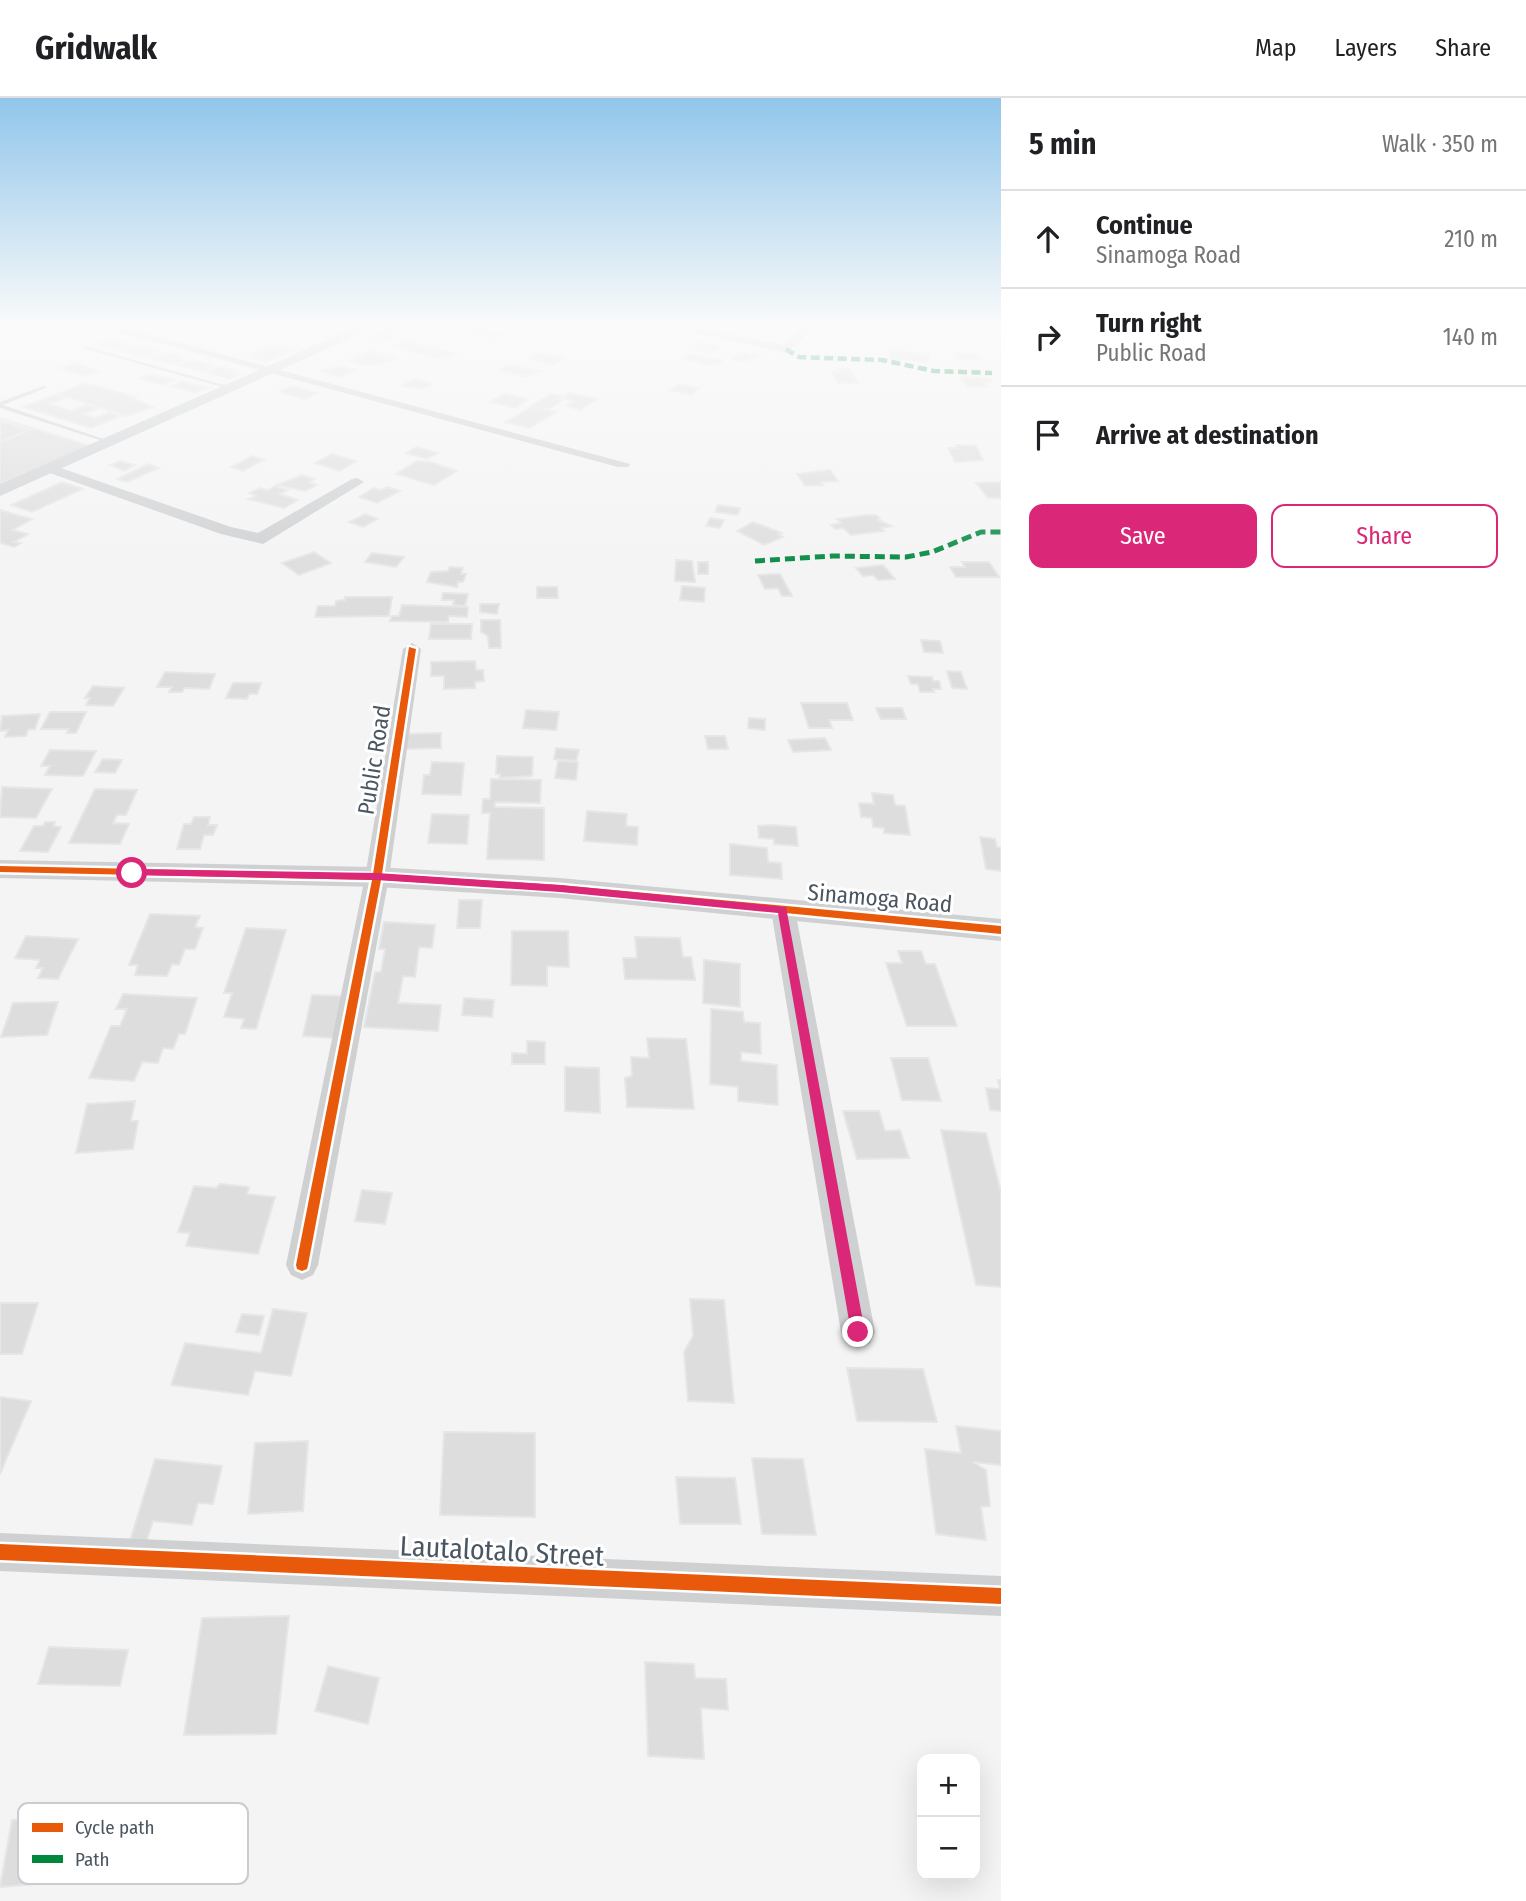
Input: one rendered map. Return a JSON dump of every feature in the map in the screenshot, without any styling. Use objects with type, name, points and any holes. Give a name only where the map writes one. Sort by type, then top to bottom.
[{"type":"street","points":[[0,491],[185,409]]},
{"type":"street","points":[[419,409],[623,464]]},
{"type":"street","points":[[52,469],[227,531],[263,539],[267,532],[357,482]]},
{"type":"street","name":"Public Road","points":[[302,1265],[377,877],[412,649]]},
{"type":"street","name":"Sinamoga Road","points":[[0,869],[377,877],[560,888],[1001,930]]},
{"type":"street","points":[[783,909],[858,1332]]},
{"type":"street","name":"Lautalotalo Street","points":[[0,1552],[1001,1597]]},
{"type":"lane","points":[[12,409],[110,443]]},
{"type":"building","points":[[30,409],[96,409],[84,414],[95,418],[109,412],[121,416],[91,428]]},
{"type":"building","points":[[104,409],[147,409],[126,416]]},
{"type":"building","points":[[528,409],[556,412],[529,428],[505,422]]},
{"type":"building","points":[[0,418],[90,446],[0,484]]},
{"type":"building","points":[[0,420],[30,430],[0,442]]},
{"type":"building","points":[[956,445],[976,446],[983,460],[955,462],[948,448],[957,448]]},
{"type":"building","points":[[417,447],[438,453],[427,459],[406,453]]},
{"type":"building","points":[[332,454],[356,461],[340,471],[315,463]]},
{"type":"building","points":[[252,456],[264,460],[243,471],[231,467]]},
{"type":"building","points":[[120,461],[135,465],[124,471],[110,465]]},
{"type":"building","points":[[417,461],[431,462],[457,471],[434,485],[396,474]]},
{"type":"building","points":[[148,464],[159,468],[127,482],[117,479]]},
{"type":"building","points":[[830,470],[838,481],[821,482],[823,485],[805,486],[797,474]]},
{"type":"building","points":[[302,475],[315,479],[309,482],[317,485],[305,491],[277,485]]},
{"type":"building","points":[[62,482],[83,489],[32,512],[11,505]]},
{"type":"building","points":[[1001,482],[1001,498],[988,498],[976,483]]},
{"type":"building","points":[[275,486],[288,490],[280,494],[298,500],[284,508],[248,499],[256,496],[249,493]]},
{"type":"building","points":[[387,487],[400,491],[377,503],[359,497],[374,488],[381,490]]},
{"type":"building","points":[[718,505],[740,508],[738,515],[715,512]]},
{"type":"building","points":[[0,510],[32,519],[13,530],[28,534],[14,542],[21,543],[14,547],[0,543]]},
{"type":"building","points":[[365,514],[378,519],[363,527],[349,522]]},
{"type":"building","points":[[876,515],[880,518],[878,520],[892,526],[881,528],[884,531],[851,535],[843,528],[835,529],[831,525],[841,523],[837,519]]},
{"type":"building","points":[[710,518],[724,520],[720,528],[706,526]]},
{"type":"building","points":[[753,522],[782,533],[779,535],[783,537],[764,545],[737,531]]},
{"type":"building","points":[[314,552],[331,563],[299,575],[282,563]]},
{"type":"building","points":[[372,553],[404,557],[396,567],[365,562]]},
{"type":"building","points":[[676,560],[692,561],[695,582],[675,581]]},
{"type":"building","points":[[698,562],[708,562],[708,574],[698,574]]},
{"type":"building","points":[[962,562],[989,562],[999,577],[956,577],[950,567],[965,567]]},
{"type":"building","points":[[883,565],[895,579],[878,580],[873,575],[863,576],[856,568]]},
{"type":"building","points":[[450,567],[463,568],[461,574],[466,574],[457,587],[427,582],[431,572],[448,571]]},
{"type":"building","points":[[780,574],[792,596],[782,596],[778,588],[765,589],[758,575]]},
{"type":"building","points":[[682,586],[705,588],[704,602],[680,600]]},
{"type":"building","points":[[537,587],[557,587],[558,598],[537,598]]},
{"type":"building","points":[[443,593],[468,594],[465,606],[453,605],[454,600],[442,600]]},
{"type":"building","points":[[345,597],[392,597],[389,616],[315,617],[318,606],[335,606],[336,601],[345,600]]},
{"type":"building","points":[[480,604],[499,604],[497,614],[480,612]]},
{"type":"building","points":[[402,605],[468,607],[467,617],[449,616],[448,622],[390,621],[392,616],[399,616]]},
{"type":"building","points":[[481,620],[500,620],[501,648],[489,648],[488,636],[481,632]]},
{"type":"building","points":[[431,624],[472,624],[471,639],[429,639]]},
{"type":"building","points":[[921,640],[940,641],[943,653],[924,652]]},
{"type":"building","points":[[475,661],[476,670],[483,670],[484,681],[475,682],[475,688],[444,689],[444,676],[431,676],[431,662]]},
{"type":"building","points":[[947,671],[961,672],[967,689],[952,688]]},
{"type":"building","points":[[165,672],[215,674],[209,689],[184,688],[182,692],[169,692],[172,687],[157,687]]},
{"type":"building","points":[[908,676],[932,677],[933,681],[939,681],[941,689],[920,692],[918,684],[911,684]]},
{"type":"building","points":[[233,683],[261,683],[257,694],[249,694],[247,699],[226,698]]},
{"type":"building","points":[[93,686],[124,688],[113,706],[86,705],[90,698],[85,698]]},
{"type":"building","points":[[801,703],[847,703],[853,720],[829,720],[832,728],[809,728]]},
{"type":"building","points":[[876,708],[902,708],[906,719],[881,719]]},
{"type":"building","points":[[526,710],[559,712],[556,730],[523,728]]},
{"type":"building","points":[[50,712],[86,712],[76,733],[67,733],[69,729],[41,729]]},
{"type":"building","points":[[40,714],[35,729],[28,730],[26,736],[5,737],[8,730],[0,731],[2,716]]},
{"type":"building","points":[[749,718],[765,719],[765,730],[748,728]]},
{"type":"building","points":[[441,733],[441,748],[404,749],[405,734]]},
{"type":"building","points":[[705,736],[725,736],[728,749],[708,749]]},
{"type":"building","points":[[825,738],[831,750],[793,752],[788,740]]},
{"type":"building","points":[[556,748],[579,750],[576,761],[554,759]]},
{"type":"building","points":[[50,750],[96,751],[83,776],[45,775],[50,766],[41,766]]},
{"type":"building","points":[[497,756],[533,757],[532,776],[500,778],[500,774],[496,774]]},
{"type":"building","points":[[103,759],[122,760],[115,773],[95,772]]},
{"type":"building","points":[[558,761],[578,762],[576,780],[555,778]]},
{"type":"building","points":[[432,762],[464,763],[461,795],[422,794],[424,775],[430,775]]},
{"type":"building","points":[[491,779],[541,780],[540,803],[495,802],[495,807],[544,808],[544,860],[487,859],[490,813],[482,813],[483,799],[490,799]]},
{"type":"building","points":[[2,787],[52,789],[36,818],[0,817]]},
{"type":"building","points":[[95,789],[137,790],[126,815],[117,815],[113,823],[129,824],[120,844],[69,843]]},
{"type":"building","points":[[872,793],[893,795],[895,805],[905,806],[910,835],[884,833],[884,828],[873,827],[872,818],[861,817],[859,803],[874,804]]},
{"type":"building","points":[[587,811],[627,814],[626,826],[638,827],[637,845],[584,841]]},
{"type":"building","points":[[432,814],[469,815],[467,844],[428,843]]},
{"type":"building","points":[[194,817],[210,817],[208,825],[217,825],[213,835],[204,835],[200,849],[177,849],[184,824],[191,824]]},
{"type":"building","points":[[45,822],[55,822],[53,826],[61,827],[48,852],[20,851],[34,826],[43,826]]},
{"type":"building","points":[[758,826],[796,827],[798,846],[774,844],[774,839],[759,838]]},
{"type":"building","points":[[980,837],[995,839],[997,847],[1001,848],[1001,871],[986,869]]},
{"type":"building","points":[[730,844],[767,848],[768,862],[781,863],[782,879],[730,875]]},
{"type":"building","points":[[459,900],[482,900],[480,928],[457,928]]},
{"type":"building","points":[[150,914],[200,916],[195,927],[203,928],[195,949],[185,949],[179,965],[172,964],[167,976],[135,975],[138,965],[129,965]]},
{"type":"building","points":[[384,922],[435,925],[432,948],[419,947],[415,977],[403,976],[398,1003],[441,1005],[438,1031],[364,1027],[375,972],[381,972],[385,949],[379,949]]},
{"type":"building","points":[[246,928],[286,930],[256,1029],[241,1028],[244,1019],[224,1017],[232,993],[224,993]]},
{"type":"building","points":[[512,931],[568,931],[569,967],[547,966],[547,986],[511,985]]},
{"type":"building","points":[[26,936],[78,939],[58,979],[38,978],[43,968],[36,968],[40,960],[15,958]]},
{"type":"building","points":[[635,937],[680,938],[683,957],[691,957],[695,980],[625,979],[623,958],[637,958]]},
{"type":"building","points":[[898,951],[921,951],[926,964],[935,964],[957,1026],[907,1026],[886,963],[902,963]]},
{"type":"building","points":[[704,960],[740,964],[740,1007],[703,1003]]},
{"type":"building","points":[[123,994],[197,998],[185,1034],[179,1034],[173,1049],[163,1048],[158,1063],[142,1062],[134,1081],[89,1078],[111,1026],[120,1026],[127,1009],[116,1009]]},
{"type":"building","points":[[312,995],[343,996],[334,1038],[303,1036]]},
{"type":"building","points":[[464,998],[494,1000],[492,1017],[462,1015]]},
{"type":"building","points":[[58,1002],[47,1035],[1,1037],[13,1003]]},
{"type":"building","points":[[711,1009],[743,1012],[744,1022],[760,1023],[761,1054],[741,1052],[741,1061],[777,1065],[778,1105],[738,1101],[738,1087],[710,1084]]},
{"type":"building","points":[[647,1038],[686,1039],[694,1109],[627,1107],[625,1078],[632,1076],[631,1057],[649,1058]]},
{"type":"building","points":[[527,1041],[545,1042],[545,1064],[512,1064],[512,1053],[527,1054]]},
{"type":"building","points":[[891,1058],[928,1058],[941,1101],[902,1100]]},
{"type":"building","points":[[565,1067],[599,1068],[600,1113],[565,1111]]},
{"type":"building","points":[[998,1080],[1001,1080],[1001,1111],[990,1110],[986,1088],[1000,1089]]},
{"type":"building","points":[[135,1101],[131,1121],[138,1121],[133,1149],[76,1153],[87,1104]]},
{"type":"building","points":[[843,1111],[879,1111],[885,1131],[900,1130],[909,1158],[857,1159]]},
{"type":"building","points":[[941,1130],[986,1133],[1001,1192],[1001,1287],[976,1285]]},
{"type":"building","points":[[220,1184],[249,1187],[247,1194],[275,1197],[258,1254],[186,1246],[190,1233],[178,1232],[194,1186],[216,1188]]},
{"type":"building","points":[[362,1190],[392,1193],[385,1224],[355,1221]]},
{"type":"building","points":[[690,1299],[724,1300],[734,1403],[688,1401],[684,1352],[693,1336]]},
{"type":"building","points":[[0,1303],[38,1303],[22,1354],[0,1354]]},
{"type":"building","points":[[273,1309],[307,1313],[291,1376],[255,1371],[248,1395],[171,1385],[185,1343],[261,1353]]},
{"type":"building","points":[[242,1314],[264,1316],[259,1335],[236,1332]]},
{"type":"building","points":[[847,1368],[923,1369],[937,1422],[857,1421]]},
{"type":"building","points":[[0,1397],[31,1401],[0,1474]]},
{"type":"building","points":[[956,1426],[1001,1431],[1001,1465],[973,1462],[986,1470],[990,1506],[981,1507],[986,1540],[936,1534],[925,1449],[961,1453]]},
{"type":"building","points":[[444,1432],[535,1433],[535,1517],[440,1515]]},
{"type":"building","points":[[308,1441],[303,1511],[248,1514],[255,1443]]},
{"type":"building","points":[[752,1458],[803,1459],[816,1535],[762,1534]]},
{"type":"building","points":[[155,1459],[222,1466],[213,1504],[198,1503],[192,1525],[153,1521],[146,1543],[130,1541]]},
{"type":"building","points":[[676,1477],[735,1478],[741,1524],[680,1524]]},
{"type":"building","points":[[289,1616],[276,1734],[184,1735],[202,1618]]},
{"type":"building","points":[[49,1647],[128,1650],[120,1686],[38,1684]]},
{"type":"building","points":[[645,1662],[694,1664],[695,1678],[726,1679],[728,1710],[701,1708],[704,1759],[648,1756]]},
{"type":"building","points":[[328,1666],[379,1678],[368,1724],[315,1711]]},
{"type":"building","points":[[12,1820],[18,1820],[18,1884],[37,1884],[0,1887]]},
{"type":"marked path","points":[[755,561],[832,556],[906,557],[932,552],[981,532],[1001,532]]},
{"type":"cycle path","points":[[302,1265],[377,877],[412,649]]},
{"type":"cycle path","points":[[0,869],[377,877],[560,888],[1001,930]]},
{"type":"cycle path","points":[[0,1552],[1001,1596]]},
{"type":"route","points":[[132,873],[377,877],[560,888],[783,909],[858,1332]]}]
